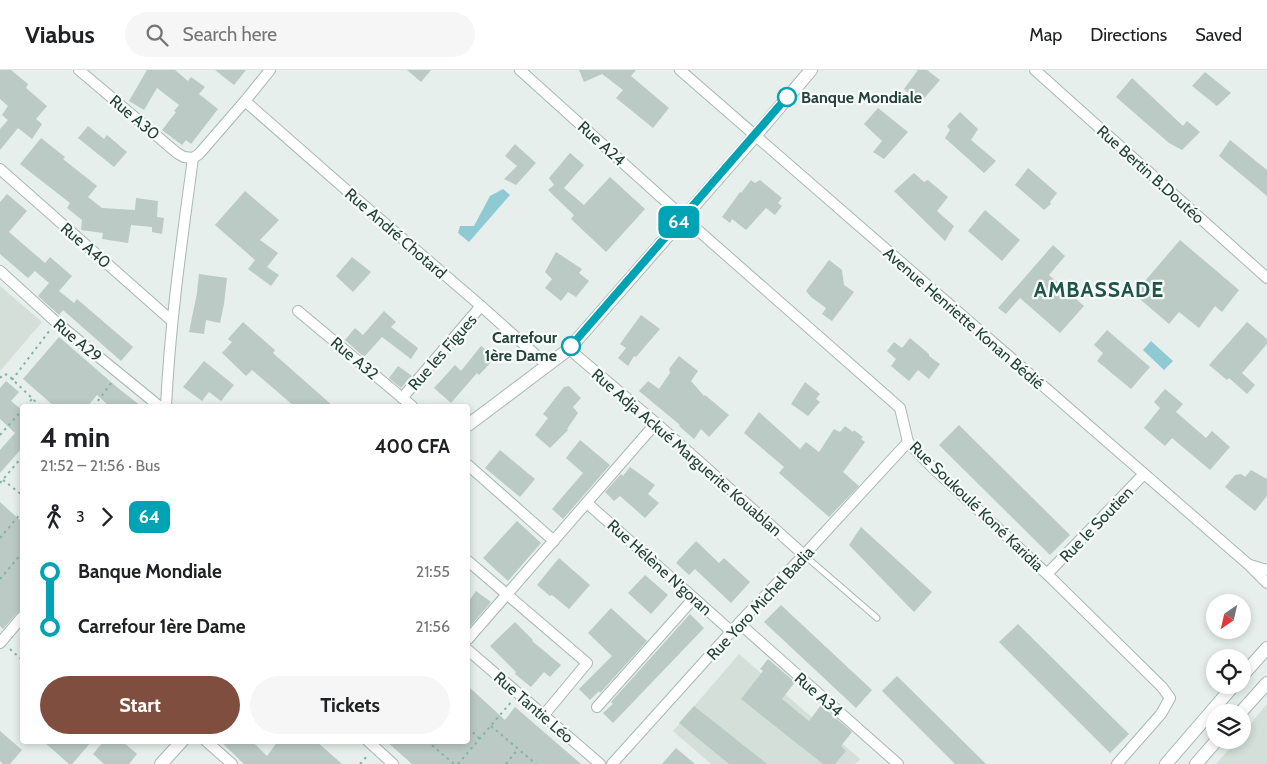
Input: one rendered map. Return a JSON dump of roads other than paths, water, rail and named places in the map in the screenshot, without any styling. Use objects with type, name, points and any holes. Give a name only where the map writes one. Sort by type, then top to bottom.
[{"type":"street","name":"Rue A30","points":[[79,70],[177,153],[184,157],[193,158]]},
{"type":"street","points":[[166,404],[168,354],[193,158],[199,154],[270,70]]},
{"type":"street","name":"Rue A24","points":[[520,70],[683,217]]},
{"type":"street","name":"Avenue Henriette Konan Bédié","points":[[680,70],[1249,565],[1267,583]]},
{"type":"street","points":[[470,423],[569,348],[755,136],[810,70]]},
{"type":"street","name":"Rue Bertin B.Doutéo","points":[[1035,70],[1267,278]]},
{"type":"street","name":"Rue André Chotard","points":[[245,101],[547,365]]},
{"type":"street","name":"Rue A40","points":[[0,168],[172,321]]},
{"type":"street","name":"Rue Soukoulé Koné Karidia","points":[[683,217],[900,408],[908,442],[1162,687],[1170,698],[1161,714],[1117,764]]},
{"type":"street","name":"Rue A29","points":[[0,271],[56,322],[156,404]]},
{"type":"street","name":"Rue les Figues","points":[[402,398],[481,306]]},
{"type":"street","name":"Rue A32","points":[[298,311],[410,404]]},
{"type":"street","name":"Rue Adja Ackué Marguerite Kouablan","points":[[569,348],[804,555]]},
{"type":"street","points":[[470,638],[656,423]]},
{"type":"street","name":"Rue Yoro Michel Badia","points":[[612,764],[735,627],[908,442]]},
{"type":"street","points":[[470,467],[554,541]]},
{"type":"street","name":"Rue le Soutien","points":[[1047,574],[1144,474]]},
{"type":"street","name":"Rue Hélène N'goran","points":[[587,503],[694,598],[735,627]]},
{"type":"street","points":[[470,563],[587,663],[543,716]]},
{"type":"street","name":"Avenue Henriette Konan Bédié","points":[[1249,565],[1267,570]]},
{"type":"street","points":[[597,707],[694,598]]},
{"type":"street","points":[[1,642],[20,619]]},
{"type":"street","name":"Rue A34","points":[[735,627],[898,764]]},
{"type":"street","points":[[1251,666],[1267,648]]},
{"type":"street","name":"Rue Tantie Léo","points":[[470,652],[600,764]]},
{"type":"street","points":[[1248,704],[1267,683]]},
{"type":"street","points":[[1166,764],[1226,694]]},
{"type":"street","points":[[161,764],[179,744]]},
{"type":"street","points":[[209,744],[232,764]]},
{"type":"street","points":[[371,744],[393,764]]},
{"type":"street","points":[[1196,764],[1209,749]]},
{"type":"lane","points":[[804,555],[877,618]]},
{"type":"water","points":[[503,189],[510,195],[469,242],[458,233],[460,226],[474,226],[490,196]]},
{"type":"water","points":[[1151,341],[1173,361],[1164,370],[1143,350]]},
{"type":"place","name":"Banque Mondiale","points":[[787,97]]},
{"type":"place","name":"Carrefour 1ère Dame","points":[[571,346]]},
{"type":"district","name":"AMBASSADE","points":[[1099,290]]}]
